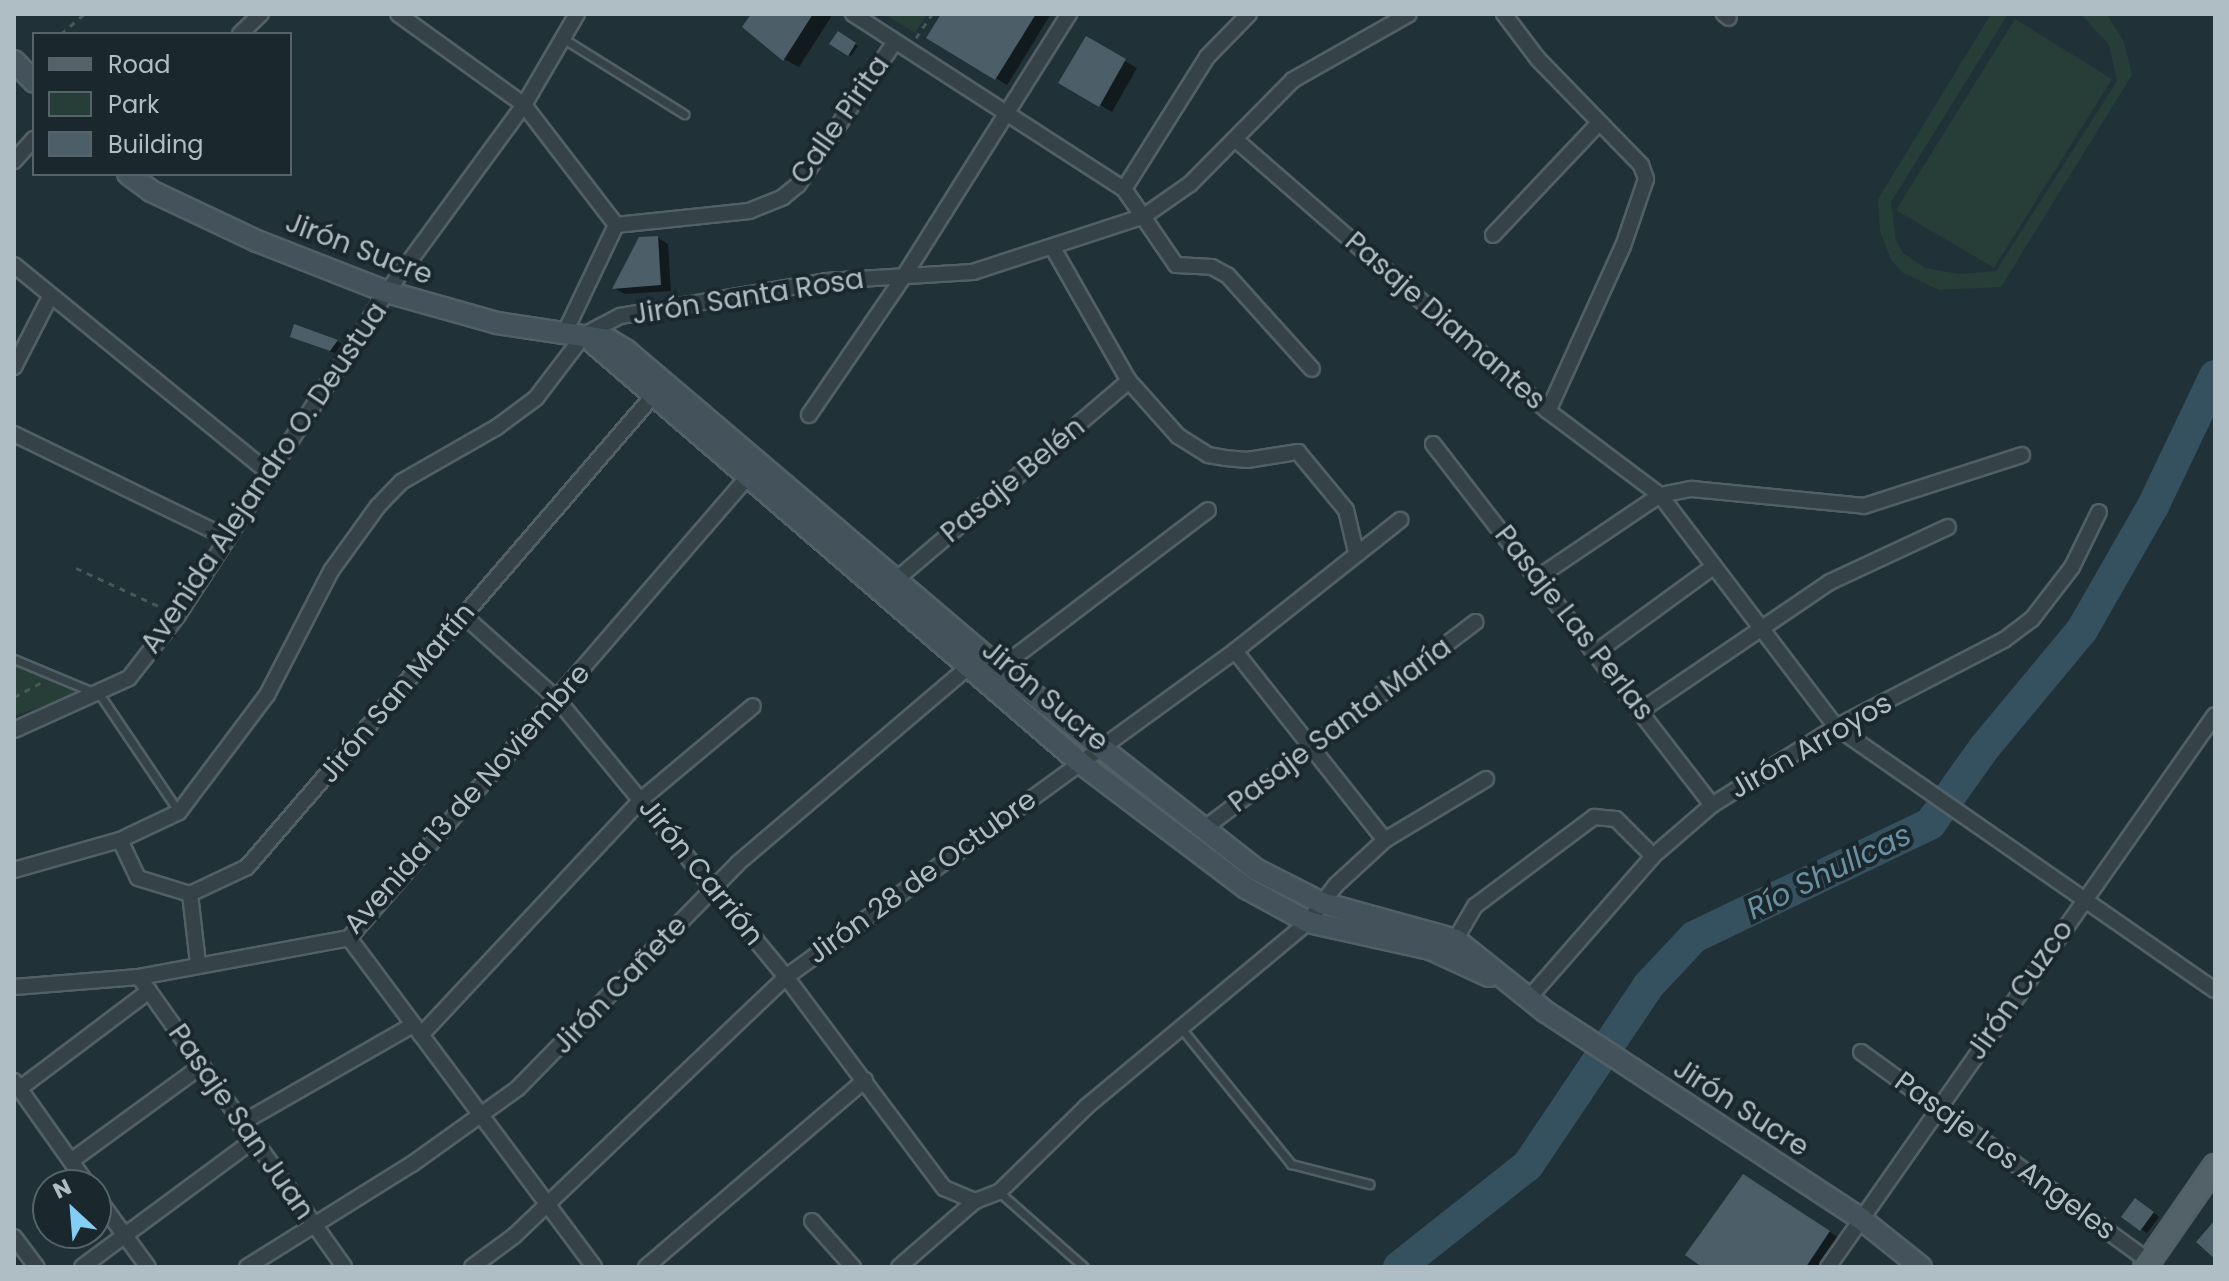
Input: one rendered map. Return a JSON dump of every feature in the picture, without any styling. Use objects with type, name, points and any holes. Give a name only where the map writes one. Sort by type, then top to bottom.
[{"type":"main road","points":[[2147,1264],[2215,1166]]},
{"type":"street","points":[[242,32],[261,14]]},
{"type":"street","name":"Avenida Alejandro O. Deustua","points":[[14,730],[100,695],[129,678],[178,615],[387,292],[524,105],[577,14]]},
{"type":"street","points":[[853,14],[1004,115],[1124,189],[1176,265],[1212,267],[1228,276],[1312,369]]},
{"type":"street","points":[[809,415],[904,276],[1069,14]]},
{"type":"street","points":[[1124,189],[1207,57],[1249,14]]},
{"type":"street","name":"Jirón Santa Rosa","points":[[14,870],[120,840],[179,812],[267,695],[331,571],[378,506],[401,482],[497,427],[536,398],[575,332],[620,316],[826,281],[973,272],[1144,216],[1190,184],[1293,80],[1409,14]]},
{"type":"street","points":[[1504,14],[1598,124],[1641,165],[1645,187],[1548,411]]},
{"type":"street","points":[[406,16],[524,105],[616,225],[575,332]]},
{"type":"street","name":"Calle Pirita","points":[[616,225],[749,211],[783,197],[798,185],[901,47]]},
{"type":"street","points":[[14,61],[32,80]]},
{"type":"street","points":[[1493,235],[1598,124]]},
{"type":"street","name":"Pasaje Diamantes","points":[[1236,140],[1548,411],[1660,495],[1836,727],[1895,772],[1985,829],[2215,990]]},
{"type":"street","points":[[14,161],[32,141]]},
{"type":"street","name":"Jirón Sucre","points":[[131,176],[151,191],[257,241],[387,292],[497,323],[575,332],[627,351],[1000,668],[1255,869],[1322,903],[1451,947],[1694,1112],[1861,1219],[1921,1267]]},
{"type":"street","points":[[1053,248],[1129,381],[1178,436],[1208,455],[1247,460],[1298,452],[1346,510],[1356,552]]},
{"type":"street","points":[[14,265],[269,473]]},
{"type":"street","points":[[14,367],[50,297]]},
{"type":"street","name":"Jirón Sucre","points":[[575,332],[1078,761],[1246,888],[1308,922],[1451,947]]},
{"type":"street","name":"Pasaje Belén","points":[[897,579],[1129,381]]},
{"type":"street","name":"Jirón San Martín","points":[[190,894],[210,889],[259,858],[463,615],[652,397]]},
{"type":"street","points":[[14,434],[228,538]]},
{"type":"street","name":"Pasaje Las Perlas","points":[[1433,444],[1595,653],[1643,709],[1712,805]]},
{"type":"street","points":[[1537,578],[1660,495],[1692,489],[1864,506],[2022,455]]},
{"type":"street","name":"Avenida 13 de Noviembre","points":[[14,987],[139,977],[198,963],[349,938],[746,479]]},
{"type":"street","points":[[1000,668],[1208,510]]},
{"type":"street","name":"Jirón Arroyos","points":[[1528,999],[1653,856],[1712,805],[1836,727],[2019,630],[2072,567],[2099,512]]},
{"type":"street","name":"Jirón 28 de Octubre","points":[[472,1267],[514,1236],[786,977],[919,884],[1097,747],[1235,651],[1400,520]]},
{"type":"street","points":[[1643,709],[1759,627],[1830,582],[1948,527]]},
{"type":"street","points":[[1595,653],[1713,567]]},
{"type":"street","name":"Jirón Carrión","points":[[463,615],[557,699],[643,798],[711,889],[786,977],[944,1188],[975,1201]]},
{"type":"street","name":"Pasaje Santa María","points":[[1205,828],[1475,622]]},
{"type":"street","points":[[1235,651],[1385,840]]},
{"type":"street","name":"Jirón Cañete","points":[[247,1267],[315,1227],[483,1117],[571,1036],[711,889],[967,668]]},
{"type":"street","points":[[240,1124],[417,1030],[643,798],[753,706]]},
{"type":"street","name":"Jirón Cuzco","points":[[1828,1267],[2215,715]]},
{"type":"street","points":[[899,1267],[975,1201],[999,1192],[1086,1107],[1308,922],[1322,903],[1385,840],[1486,779]]},
{"type":"street","points":[[1451,947],[1475,906],[1594,817],[1616,819],[1653,856]]},
{"type":"street","points":[[120,840],[138,878],[190,894],[198,963]]},
{"type":"street","points":[[349,938],[594,1267]]},
{"type":"street","name":"Pasaje San Juan","points":[[139,977],[344,1267]]},
{"type":"street","points":[[77,1169],[17,1085],[149,991]]},
{"type":"street","name":"Pasaje Los Angeles","points":[[1861,1052],[2147,1264]]},
{"type":"street","points":[[71,1161],[200,1067]]},
{"type":"street","points":[[646,1267],[865,1080]]},
{"type":"street","points":[[82,1267],[252,1141]]},
{"type":"street","points":[[112,1218],[148,1267]]},
{"type":"street","points":[[812,1221],[853,1267]]},
{"type":"street","points":[[14,1237],[37,1267]]},
{"type":"lane","points":[[562,38],[684,114]]},
{"type":"lane","points":[[14,659],[100,695],[179,812]]},
{"type":"lane","points":[[1181,1028],[1291,1164],[1369,1184]]},
{"type":"lane","points":[[999,1192],[1084,1267]]},
{"type":"path","points":[[63,32],[84,14]]},
{"type":"path","points":[[901,47],[932,14]]},
{"type":"path","points":[[76,568],[178,615]]},
{"type":"path","points":[[14,697],[35,688],[45,673]]},
{"type":"green space","points":[[885,14],[928,14],[915,33]]},
{"type":"green space","points":[[1991,14],[2008,14],[1891,202],[1896,240],[1903,253],[1925,268],[1959,274],[1996,271],[2117,81],[2109,45],[2081,14],[2108,16],[2124,42],[2132,75],[2001,287],[1939,290],[1903,273],[1891,260],[1880,231],[1878,199]]},
{"type":"green space","points":[[2015,19],[2112,79],[1994,268],[1896,210]]},
{"type":"green space","points":[[14,661],[84,692],[14,716]]},
{"type":"building","points":[[751,14],[813,14],[783,61],[742,27]]},
{"type":"building","points":[[941,14],[1036,14],[995,80],[926,38]]},
{"type":"building","points":[[838,31],[856,43],[848,56],[829,44]]},
{"type":"building","points":[[1086,36],[1126,59],[1099,107],[1058,83]]},
{"type":"building","points":[[658,236],[661,285],[612,289],[639,237]]},
{"type":"building","points":[[294,324],[338,340],[330,351],[290,337]]},
{"type":"building","points":[[1743,1174],[1830,1231],[1806,1267],[1702,1267],[1685,1255]]},
{"type":"building","points":[[2135,1198],[2154,1212],[2140,1231],[2121,1217]]},
{"type":"building","points":[[2215,1220],[2215,1259],[2196,1242]]},
{"type":"waterway","name":"Río Shullcas","points":[[1399,1267],[1528,1165],[1649,985],[1694,937],[1930,824],[1984,748],[2082,630],[2153,506],[2215,376]]}]
